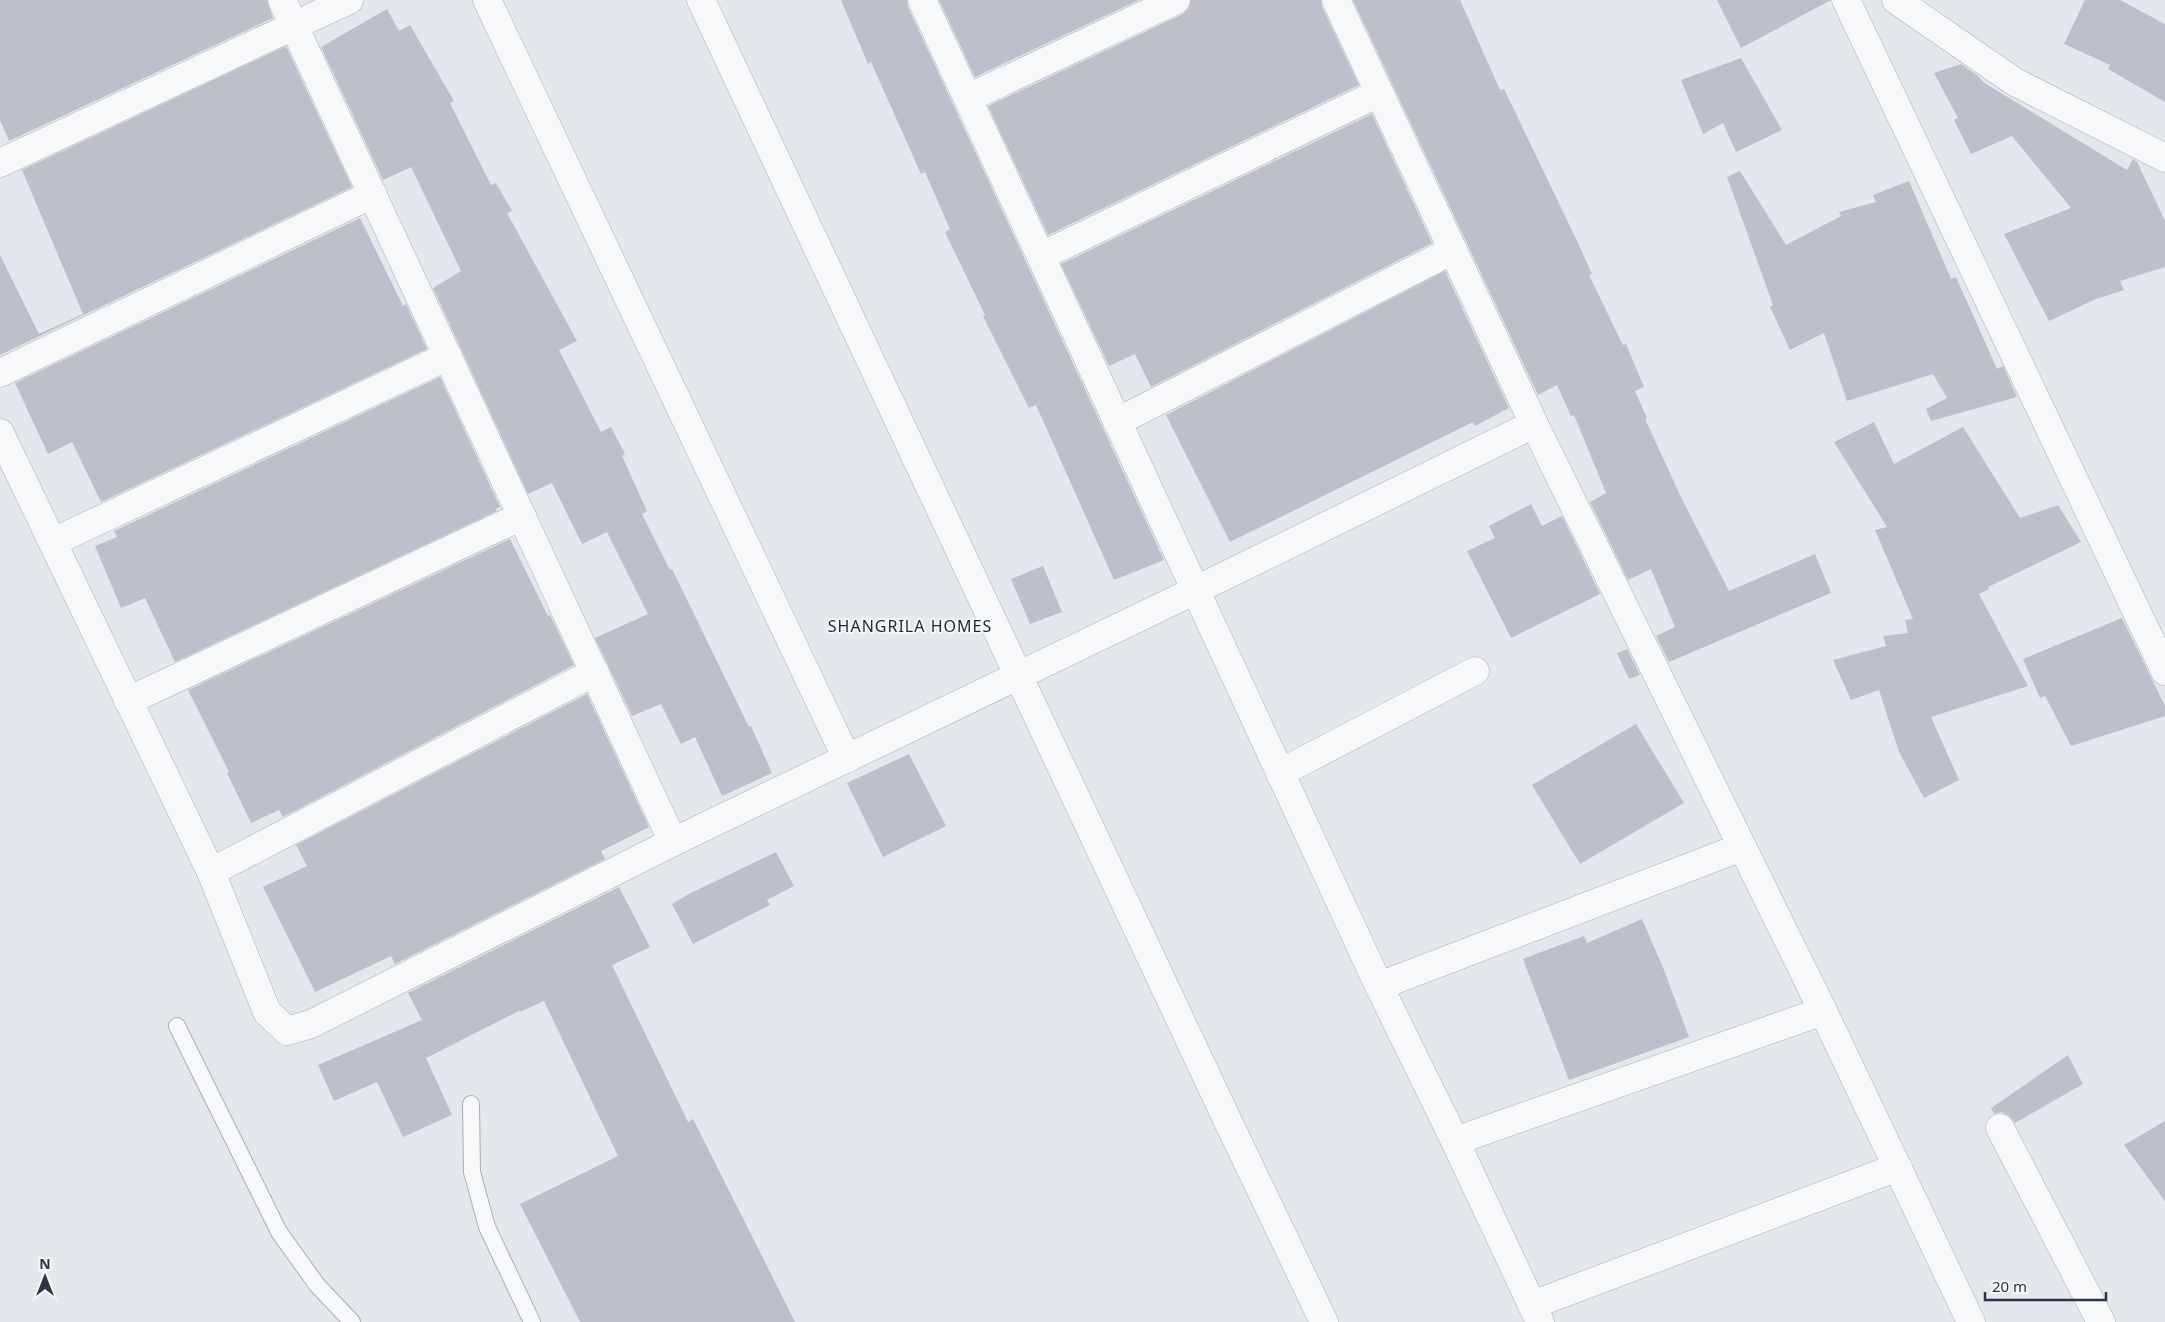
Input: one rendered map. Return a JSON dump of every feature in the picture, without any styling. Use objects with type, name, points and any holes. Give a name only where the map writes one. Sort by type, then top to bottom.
[{"type":"street","points":[[282,0],[674,842]]},
{"type":"street","points":[[0,163],[295,27],[349,0]]},
{"type":"street","points":[[487,0],[847,759]]},
{"type":"street","points":[[701,0],[1324,1322]]},
{"type":"street","points":[[922,0],[1194,591],[1379,986],[1456,1141],[1536,1314],[1898,1167]]},
{"type":"street","points":[[968,98],[1176,0]]},
{"type":"street","points":[[1336,0],[1534,424],[1823,1011],[1971,1322]]},
{"type":"street","points":[[1846,0],[2165,671]]},
{"type":"street","points":[[1896,0],[2015,82],[2165,158]]},
{"type":"street","points":[[1041,256],[1379,92]]},
{"type":"street","points":[[0,374],[373,194]]},
{"type":"street","points":[[1117,422],[1453,250]]},
{"type":"street","points":[[53,542],[448,356]]},
{"type":"street","points":[[0,433],[210,872],[266,1012],[287,1031],[312,1024],[674,842],[1194,591],[1534,424]]},
{"type":"street","points":[[128,701],[522,516]]},
{"type":"street","points":[[1280,773],[1475,671]]},
{"type":"street","points":[[210,872],[595,672]]},
{"type":"street","points":[[1379,986],[1742,847]]},
{"type":"street","points":[[1456,1141],[1823,1011]]},
{"type":"street","points":[[2000,1128],[2101,1322]]},
{"type":"lane","points":[[177,1026],[279,1232],[317,1285],[352,1322]]},
{"type":"lane","points":[[471,1104],[472,1172],[487,1227],[532,1322]]},
{"type":"building","points":[[0,0],[267,0],[273,18],[9,141],[0,120]]},
{"type":"building","points":[[841,0],[907,0],[908,7],[1164,560],[1114,580],[1036,405],[1029,408],[983,316],[985,315],[945,232],[950,229],[925,172],[921,174],[871,62],[868,64]]},
{"type":"building","points":[[939,0],[1139,0],[975,77]]},
{"type":"building","points":[[1191,0],[1321,0],[1322,7],[1359,85],[1048,235],[988,106],[1183,14],[1189,8]]},
{"type":"building","points":[[1353,0],[1460,0],[1500,90],[1504,89],[1579,245],[1592,274],[1589,275],[1623,345],[1626,344],[1644,387],[1635,391],[1647,418],[1645,419],[1681,497],[1729,591],[1815,554],[1831,593],[1669,662],[1656,636],[1675,627],[1651,569],[1628,580],[1590,502],[1606,493],[1574,415],[1571,416],[1557,385],[1538,395]]},
{"type":"building","points":[[1717,0],[1831,0],[1741,48]]},
{"type":"building","points":[[2085,0],[2120,0],[2165,24],[2165,102],[2108,69],[2110,65],[2064,44]]},
{"type":"building","points":[[387,9],[399,31],[410,25],[454,101],[450,103],[491,185],[496,183],[512,211],[507,213],[577,341],[559,350],[601,432],[611,427],[625,454],[622,456],[647,511],[642,514],[670,570],[672,569],[749,727],[751,726],[772,773],[722,796],[695,737],[681,744],[661,704],[632,716],[595,638],[648,614],[607,532],[582,544],[552,483],[528,494],[433,288],[461,271],[411,167],[383,180],[321,47]]},
{"type":"building","points":[[286,46],[352,187],[0,355],[0,255],[39,334],[83,314],[22,170]]},
{"type":"building","points":[[1741,58],[1782,130],[1736,152],[1723,123],[1703,134],[1681,80]]},
{"type":"building","points":[[1961,64],[1983,82],[2127,170],[2133,159],[2137,162],[2165,221],[2165,267],[2120,281],[2124,290],[2096,299],[2049,321],[2004,234],[2071,208],[2012,136],[1971,154],[1954,120],[1958,118],[1934,73]]},
{"type":"building","points":[[1372,114],[1432,243],[1151,387],[1135,354],[1109,366],[1061,264]]},
{"type":"building","points":[[1740,171],[1786,245],[1841,216],[1839,212],[1876,202],[1873,195],[1909,181],[1951,279],[1956,277],[1997,369],[2003,366],[2017,397],[1931,421],[1926,409],[1947,398],[1933,374],[1847,401],[1824,333],[1790,350],[1770,307],[1773,305],[1727,177]]},
{"type":"building","points":[[360,218],[403,306],[406,304],[427,349],[101,502],[72,442],[48,454],[15,383]]},
{"type":"building","points":[[1445,271],[1509,408],[1475,426],[1473,422],[1230,542],[1166,415]]},
{"type":"building","points":[[440,377],[500,507],[496,509],[497,511],[175,662],[145,598],[121,608],[95,546],[117,537],[114,531]]},
{"type":"building","points":[[1874,422],[1894,464],[1963,427],[2020,518],[2058,505],[2081,542],[1988,587],[1989,589],[1979,594],[2028,686],[1931,717],[1959,780],[1924,798],[1899,752],[1879,690],[1851,700],[1833,660],[1886,646],[1883,636],[1908,633],[1905,620],[1913,619],[1875,530],[1887,527],[1834,442]]},
{"type":"building","points":[[1531,504],[1542,526],[1562,516],[1600,594],[1511,638],[1467,551],[1495,538],[1489,526]]},
{"type":"building","points":[[510,539],[574,665],[283,817],[279,810],[251,823],[227,773],[229,772],[188,690]]},
{"type":"building","points":[[1043,566],[1062,612],[1030,624],[1011,579]]},
{"type":"building","points":[[2122,618],[2165,706],[2165,716],[2071,746],[2045,696],[2040,698],[2023,659]]},
{"type":"building","points":[[1627,649],[1640,675],[1629,679],[1617,653]]},
{"type":"building","points":[[587,694],[649,827],[601,851],[605,859],[395,964],[391,956],[315,992],[263,887],[307,866],[296,845]]},
{"type":"building","points":[[1636,724],[1684,803],[1580,864],[1532,785]]},
{"type":"building","points":[[909,754],[946,826],[883,857],[847,783]]},
{"type":"building","points":[[776,852],[794,886],[767,900],[770,905],[693,944],[672,904]]},
{"type":"building","points":[[619,887],[650,947],[612,965],[688,1122],[693,1119],[795,1322],[580,1322],[520,1204],[618,1156],[544,1001],[519,1011],[426,1058],[452,1115],[403,1137],[377,1082],[334,1101],[318,1065],[422,1020],[408,993]]},
{"type":"building","points":[[1642,919],[1664,970],[1689,1037],[1569,1080],[1523,959],[1584,936],[1587,943]]},
{"type":"building","points":[[2068,1055],[2083,1084],[2015,1123],[2008,1115],[2001,1112],[1994,1114],[1991,1108]]},
{"type":"building","points":[[2165,1121],[2165,1201],[2124,1145]]},
{"type":"district","name":"SHANGRILA HOMES","points":[[910,626]]}]
